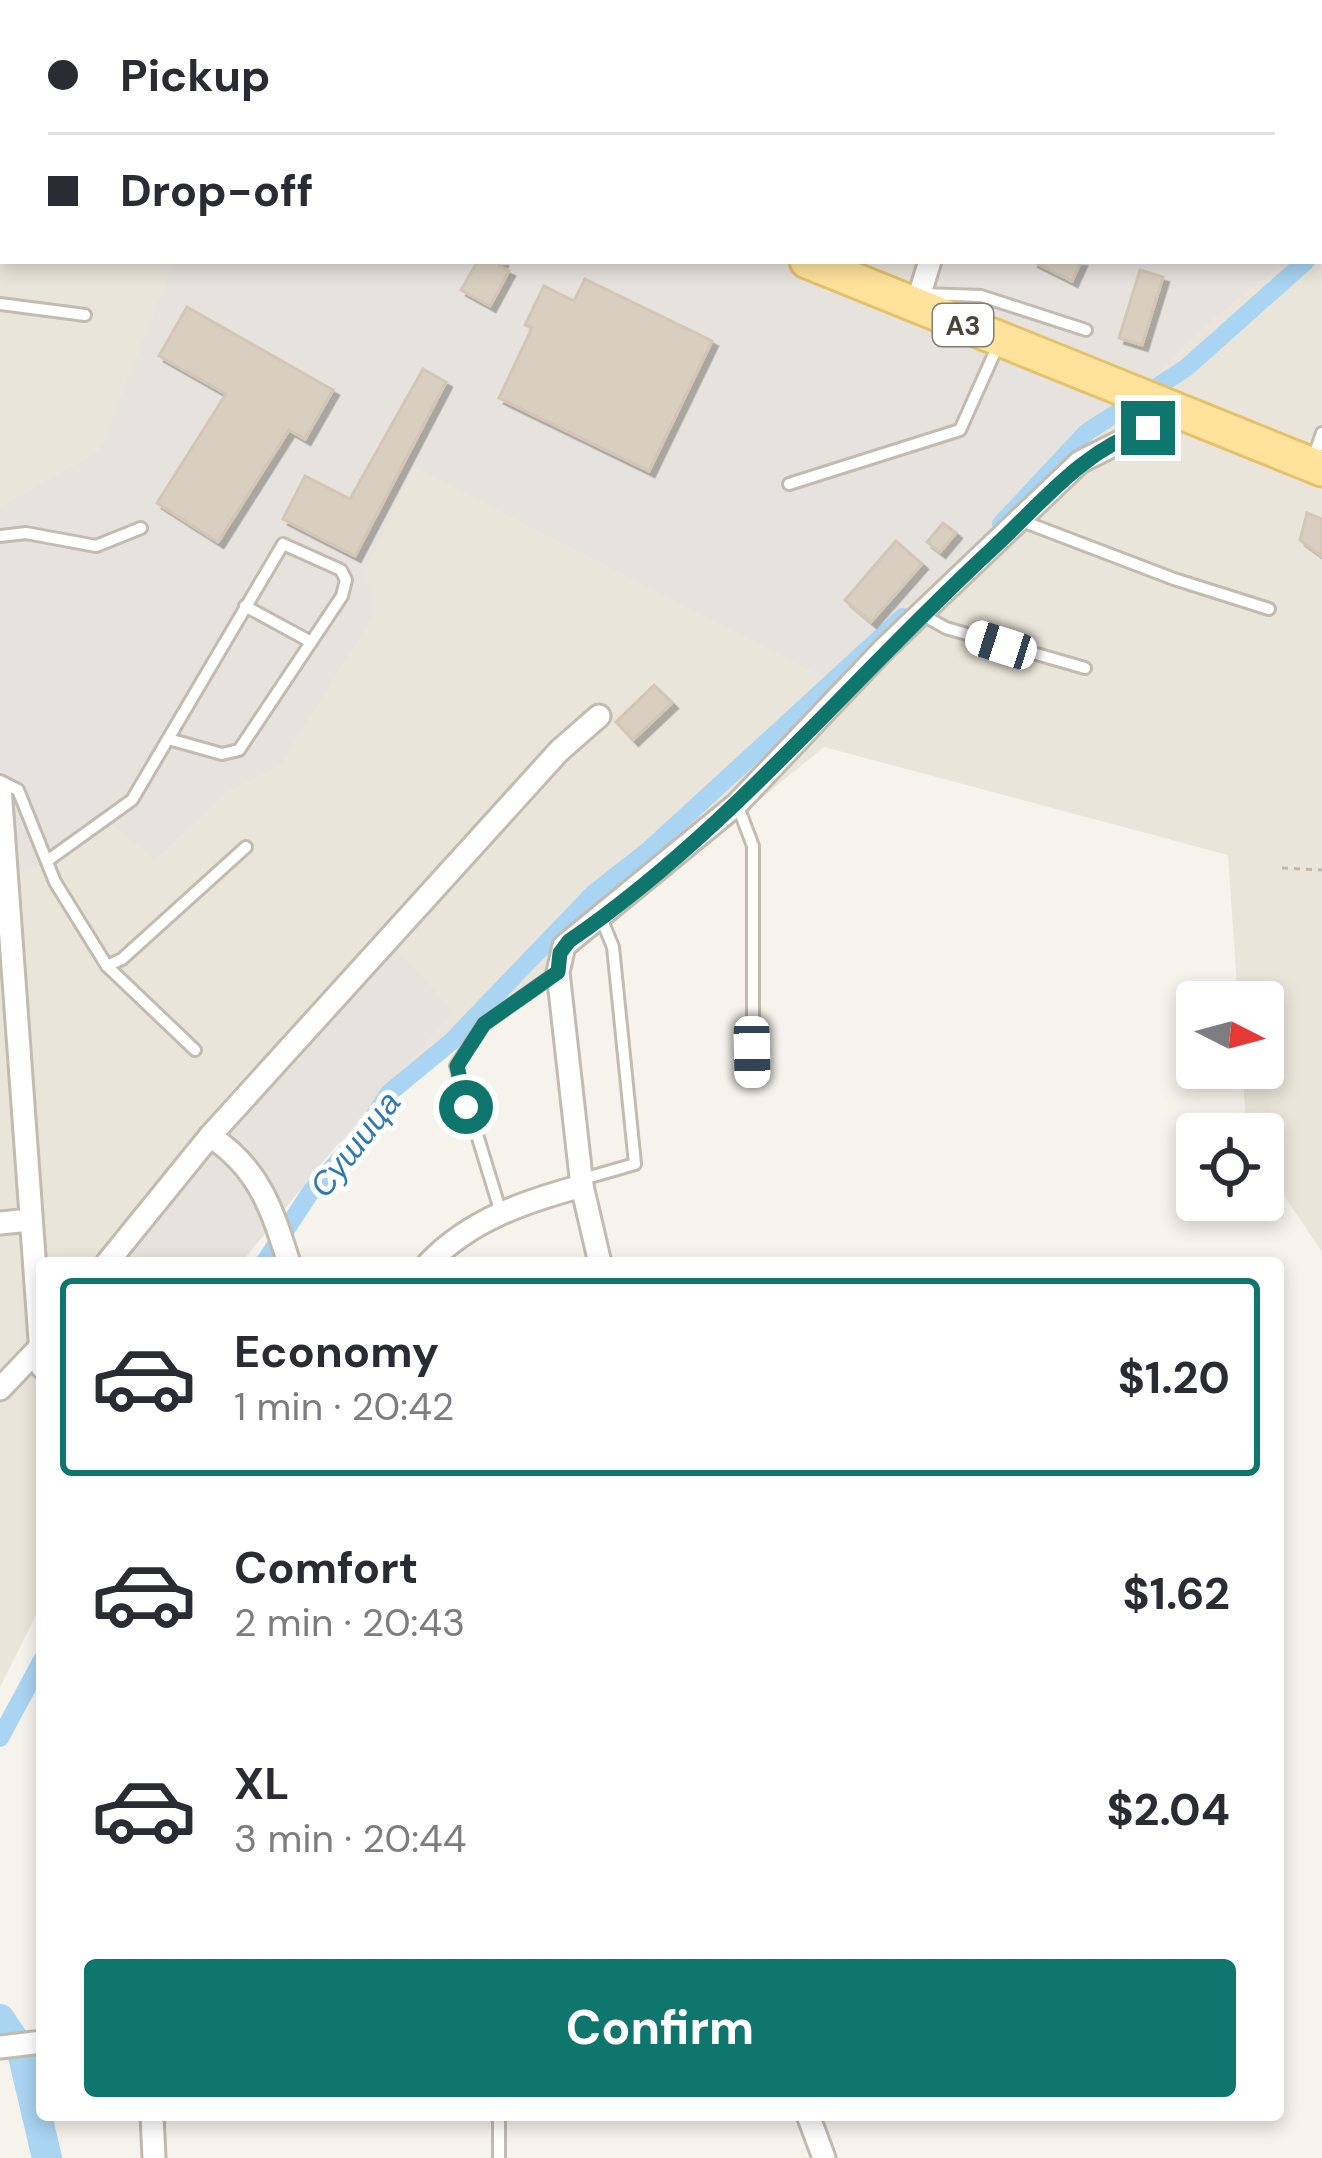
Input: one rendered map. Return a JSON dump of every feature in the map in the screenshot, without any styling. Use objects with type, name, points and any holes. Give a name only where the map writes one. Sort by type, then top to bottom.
[{"type":"main road","name":"A3","points":[[816,264],[918,300],[1000,340],[1163,405],[1318,456]]},
{"type":"street","points":[[918,300],[929,264]]},
{"type":"street","points":[[599,1257],[582,1182],[558,972],[564,946],[737,804],[921,614],[1080,462],[1157,423],[1163,405]]},
{"type":"street","points":[[112,1257],[210,1136],[559,751],[599,716]]},
{"type":"street","points":[[0,784],[36,1293]]},
{"type":"street","points":[[210,1136],[251,1169],[284,1248]]},
{"type":"street","points":[[436,1257],[464,1232],[501,1213],[582,1182]]},
{"type":"street","points":[[0,1223],[30,1220]]},
{"type":"street","points":[[0,1389],[36,1358]]},
{"type":"street","points":[[0,2047],[36,2043]]},
{"type":"street","points":[[152,2121],[154,2158]]},
{"type":"street","points":[[810,2121],[824,2158]]},
{"type":"lane","points":[[918,300],[981,296],[1086,330]]},
{"type":"lane","points":[[0,304],[85,315]]},
{"type":"lane","points":[[789,484],[961,430],[1000,340]]},
{"type":"lane","points":[[1022,521],[1269,609]]},
{"type":"lane","points":[[0,536],[26,533],[96,546],[141,528]]},
{"type":"lane","points":[[47,861],[132,800],[172,740],[283,544],[341,570],[346,580],[342,596],[239,750],[222,754],[172,740]]},
{"type":"lane","points":[[245,606],[310,642]]},
{"type":"lane","points":[[921,614],[946,628],[1085,668]]},
{"type":"lane","points":[[0,784],[18,790],[47,861],[107,966],[195,1050]]},
{"type":"lane","points":[[737,804],[753,846],[753,1080]]},
{"type":"lane","points":[[107,966],[122,959],[246,847]]},
{"type":"lane","points":[[582,1182],[635,1164],[614,947],[601,918]]},
{"type":"lane","points":[[501,1213],[457,1066],[484,1024],[558,972]]},
{"type":"lane","points":[[499,2158],[500,2121]]},
{"type":"path","points":[[1282,868],[1322,870]]},
{"type":"shaded area","points":[[0,264],[1322,264],[1322,1252],[1284,1195],[1284,1113],[1245,1113],[1244,1089],[1284,1089],[1284,981],[1237,981],[1228,855],[824,747],[226,1236],[215,1257],[36,1257],[36,1615],[0,1687]]},
{"type":"shaded area","points":[[173,264],[814,264],[916,306],[929,264],[1284,264],[1215,317],[1136,394],[1087,432],[831,681],[414,467],[364,572],[376,611],[280,765],[228,791],[155,860],[107,820],[49,866],[7,869],[0,787],[0,507],[100,451]]},
{"type":"shaded area","points":[[390,942],[454,1012],[375,1098],[246,1257],[112,1257]]},
{"type":"building","points":[[476,264],[500,264],[509,271],[490,306],[461,290]]},
{"type":"building","points":[[1038,264],[1080,264],[1072,281]]},
{"type":"building","points":[[1140,270],[1163,277],[1142,345],[1119,338]]},
{"type":"building","points":[[585,279],[712,341],[649,471],[499,398],[532,328],[525,325],[544,286],[574,301]]},
{"type":"building","points":[[187,307],[333,390],[305,439],[289,430],[218,542],[157,503],[226,394],[159,356]]},
{"type":"building","points":[[423,369],[446,382],[355,556],[283,519],[305,476],[350,499]]},
{"type":"building","points":[[1307,513],[1322,519],[1322,556],[1300,540]]},
{"type":"building","points":[[943,523],[956,533],[940,552],[927,542]]},
{"type":"building","points":[[896,541],[922,564],[871,622],[845,600]]},
{"type":"building","points":[[654,685],[672,703],[633,740],[616,722]]},
{"type":"waterway","name":"Сушица","points":[[1001,524],[1087,432],[1186,368],[1303,264]]},
{"type":"waterway","name":"Сушица","points":[[268,1257],[312,1190],[362,1135],[389,1093],[451,1042],[594,893],[650,849],[903,617]]},
{"type":"waterway","name":"Сушица","points":[[0,1738],[36,1671]]},
{"type":"waterway","points":[[0,2019],[22,2052],[36,2111]]},
{"type":"waterway","points":[[38,2121],[47,2158]]},
{"type":"route","points":[[466,1107],[457,1066],[484,1024],[558,972],[557,961],[569,941],[678,858],[737,804],[885,648],[1080,462],[1148,428]]}]
